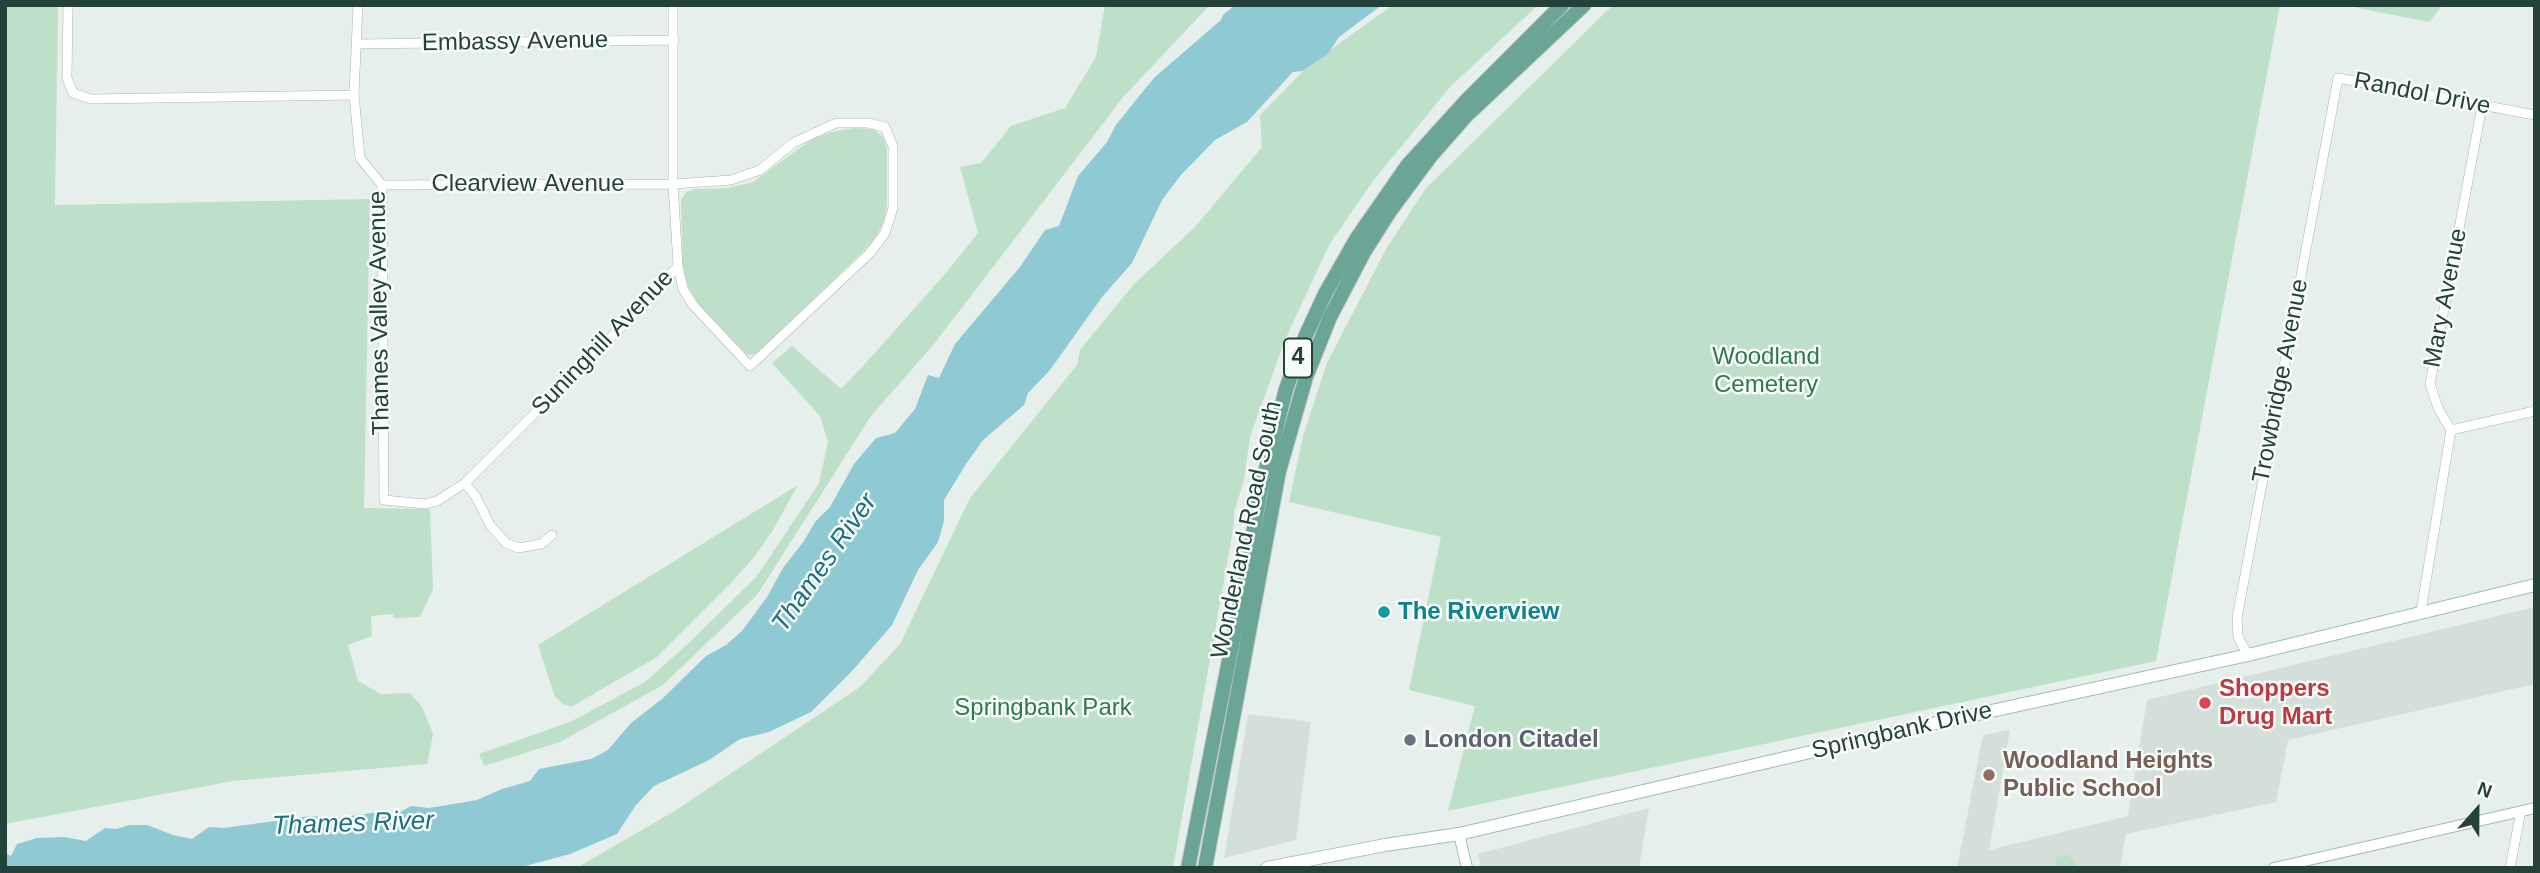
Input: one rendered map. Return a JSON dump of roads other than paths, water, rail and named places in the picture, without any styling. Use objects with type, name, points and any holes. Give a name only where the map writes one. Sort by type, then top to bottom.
[{"type":"main road","name":"Wonderland Road South","points":[[1188,868],[1260,493],[1286,389],[1306,335],[1325,294],[1357,238],[1407,166],[1466,101],[1562,5]]},
{"type":"main road","name":"Wonderland Road South","points":[[1205,868],[1279,471],[1306,377],[1329,317],[1364,252],[1430,157],[1466,116],[1584,5]]},
{"type":"main road","name":"Springbank Drive","points":[[1267,868],[1385,845],[1460,834],[1909,729],[2248,655],[2535,585]]},
{"type":"street","points":[[68,5],[68,78],[73,93],[91,99],[354,95]]},
{"type":"street","name":"Thames Valley Avenue","points":[[358,5],[354,95],[360,158],[382,185],[384,500]]},
{"type":"street","name":"Suninghill Avenue","points":[[384,500],[425,504],[437,501],[465,483],[651,297],[678,266],[673,184],[673,5]]},
{"type":"street","name":"Embassy Avenue","points":[[357,44],[674,40]]},
{"type":"street","name":"Randol Drive","points":[[2332,106],[2338,78],[2535,115]]},
{"type":"street","name":"Trowbridge Avenue","points":[[2248,655],[2238,637],[2237,618],[2332,106]]},
{"type":"street","name":"Mary Avenue","points":[[2451,430],[2438,408],[2430,384],[2482,106]]},
{"type":"street","name":"Clearview Avenue","points":[[382,185],[673,184],[731,180],[760,170],[793,143],[836,123],[868,123],[885,127],[893,146],[892,208],[886,233],[870,253],[750,366],[693,305],[682,289],[678,266]]},
{"type":"street","points":[[2421,611],[2451,430],[2535,411]]},
{"type":"street","points":[[465,483],[490,525],[506,543],[518,548],[541,544],[552,535]]},
{"type":"street","points":[[2274,868],[2535,808]]},
{"type":"street","points":[[2510,868],[2521,811]]},
{"type":"street","points":[[1460,834],[1466,868]]},
{"type":"water","name":"Thames River","points":[[1235,5],[1382,5],[1339,37],[1328,54],[1302,71],[1293,72],[1247,122],[1215,140],[1181,175],[1162,200],[1132,263],[1102,297],[1050,370],[1028,393],[1024,405],[983,440],[966,464],[944,500],[944,521],[938,542],[918,570],[892,625],[853,670],[811,712],[769,732],[740,739],[709,760],[654,786],[636,805],[617,834],[570,854],[518,868],[5,868],[5,853],[11,856],[17,844],[37,838],[64,837],[86,841],[105,828],[147,825],[192,839],[209,827],[224,828],[311,816],[337,818],[378,812],[395,815],[411,806],[429,808],[477,800],[530,781],[539,769],[591,759],[608,750],[631,723],[662,699],[706,656],[726,645],[742,631],[815,522],[830,507],[854,464],[876,438],[895,433],[915,409],[928,375],[939,378],[955,344],[1020,267],[1045,230],[1059,226],[1078,176],[1107,142],[1116,125],[1155,77]]},
{"type":"place","name":"The Riverview","points":[[1384,612]]},
{"type":"place","name":"Shoppers Drug Mart","points":[[2205,703]]},
{"type":"place","name":"London Citadel","points":[[1410,740]]},
{"type":"place","name":"Woodland Heights Public School","points":[[1989,775]]},
{"type":"park label","name":"Woodland Cemetery","points":[[1766,371]]},
{"type":"park label","name":"Springbank Park","points":[[1043,708]]}]
